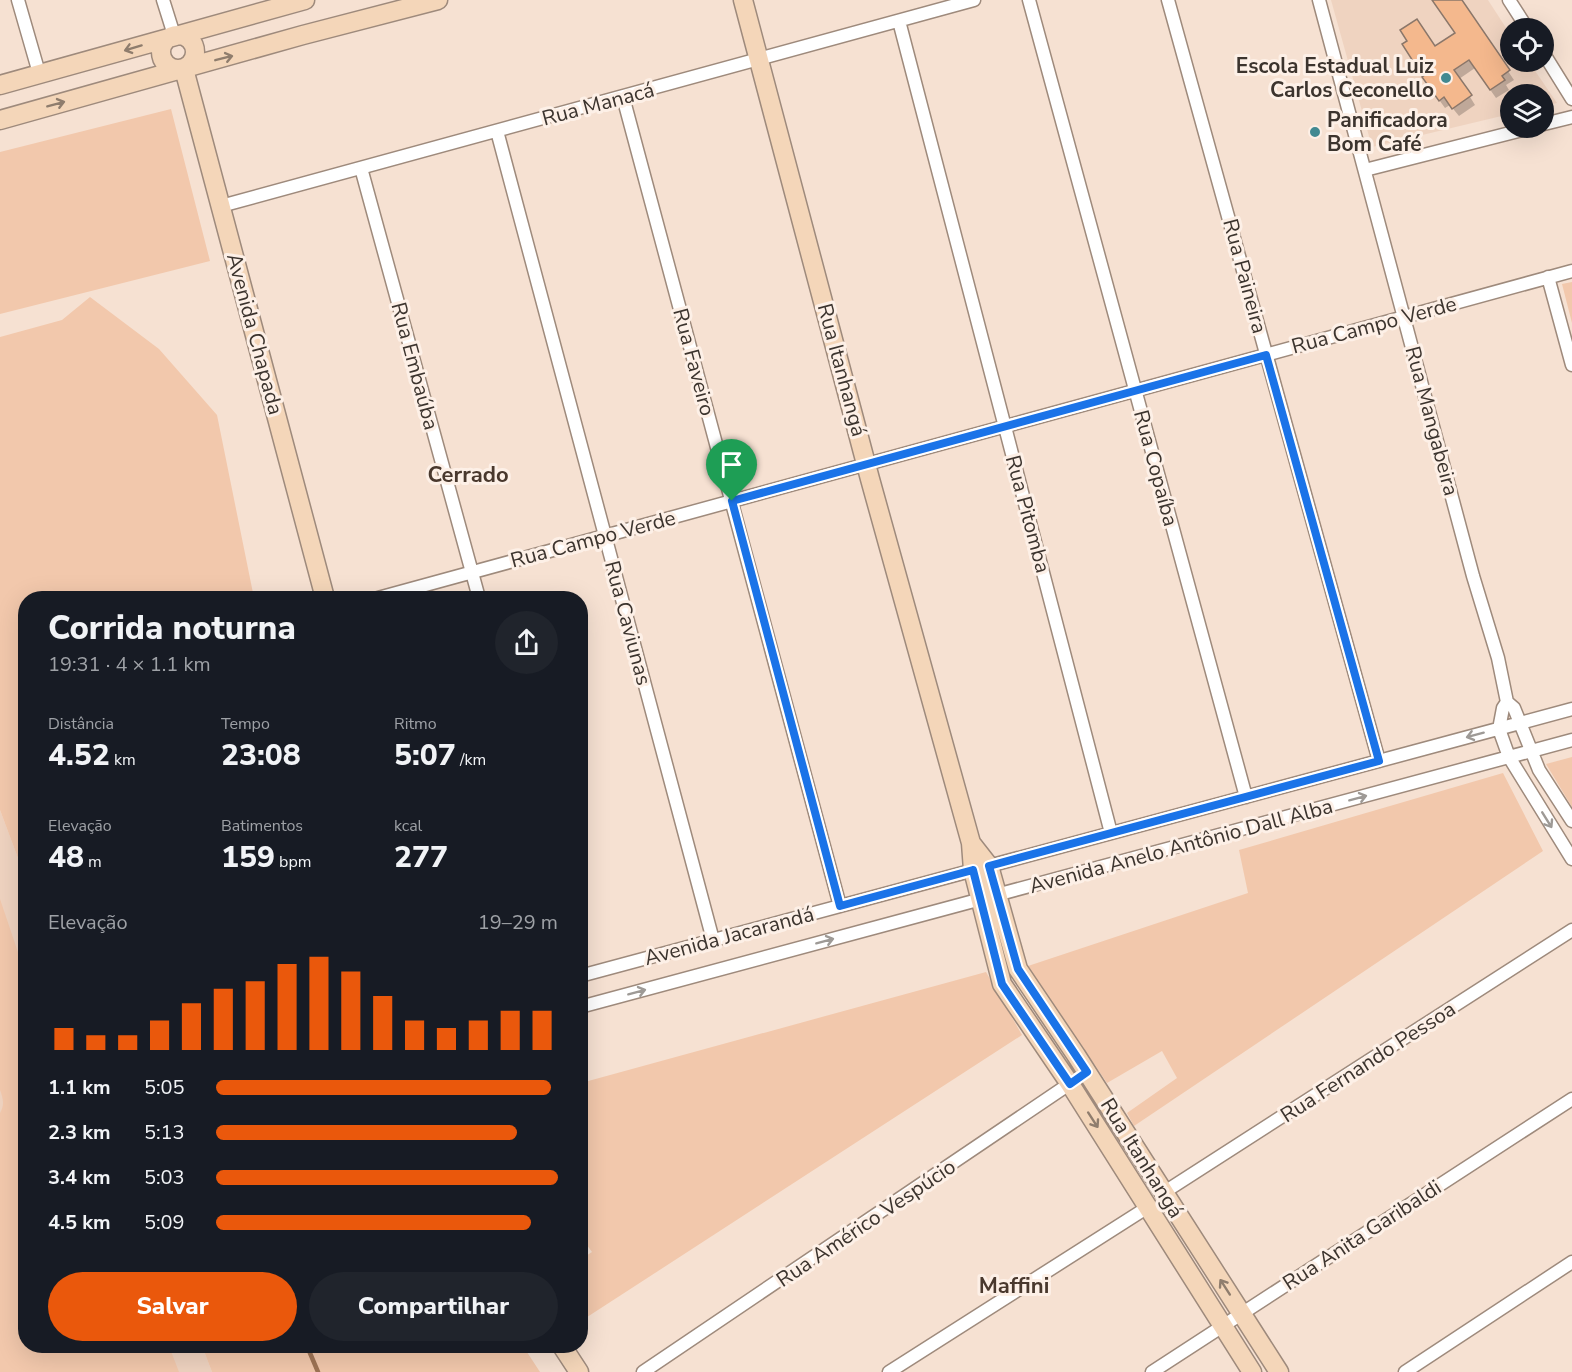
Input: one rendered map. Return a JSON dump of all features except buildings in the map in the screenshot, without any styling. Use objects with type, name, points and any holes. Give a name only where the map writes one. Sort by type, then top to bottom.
[{"type":"street","points":[[18,0],[47,71]]},
{"type":"street","points":[[163,0],[174,35]]},
{"type":"street","points":[[0,85],[305,0]]},
{"type":"street","points":[[0,120],[438,0]]},
{"type":"street","name":"Rua Itanhangá","points":[[743,0],[867,464],[971,843],[989,898],[1002,984],[1070,1084],[1252,1372]]},
{"type":"street","name":"Rua Manacá","points":[[221,206],[974,0]]},
{"type":"street","name":"Rua Copaíba","points":[[1029,0],[1246,796]]},
{"type":"street","name":"Rua Paineira","points":[[1168,0],[1379,761]]},
{"type":"street","name":"Rua Mangabeira","points":[[1319,0],[1473,576],[1498,658],[1507,702]]},
{"type":"street","points":[[1509,0],[1521,18]]},
{"type":"street","name":"Rua Pitomba","points":[[899,21],[1111,833]]},
{"type":"street","points":[[174,35],[190,40],[195,50],[193,61],[184,69],[179,70],[168,66],[161,57],[162,46],[174,35]]},
{"type":"street","name":"Avenida Chapada","points":[[184,69],[323,591]]},
{"type":"street","points":[[1554,70],[1572,99]]},
{"type":"street","name":"Rua Faveiro","points":[[623,96],[840,906]]},
{"type":"street","points":[[1554,122],[1572,117]]},
{"type":"street","name":"Rua Caviunas","points":[[497,131],[713,940]]},
{"type":"street","points":[[1365,170],[1500,136]]},
{"type":"street","name":"Rua Embaúba","points":[[361,168],[477,591]]},
{"type":"street","name":"Rua Campo Verde","points":[[404,591],[1572,271]]},
{"type":"street","points":[[1548,277],[1572,365]]},
{"type":"street","points":[[1572,821],[1539,770],[1514,708],[1507,702],[1503,708],[1499,729],[1509,757],[1572,859]]},
{"type":"street","name":"Avenida Jacarandá","points":[[588,972],[1572,709]]},
{"type":"street","name":"Avenida Anelo Antônio Dall Alba","points":[[588,1005],[1572,740]]},
{"type":"street","name":"Rua Itanhangá","points":[[989,898],[1018,969],[1087,1072],[1279,1372]]},
{"type":"street","name":"Rua Fernando Pessoa","points":[[1163,1193],[1572,930]]},
{"type":"street","name":"Rua Américo Vespúcio","points":[[643,1372],[1087,1072]]},
{"type":"street","name":"Rua Anita Garibaldi","points":[[1152,1372],[1572,1099]]},
{"type":"street","points":[[889,1372],[1148,1207]]},
{"type":"street","points":[[1405,1372],[1572,1262]]},
{"type":"street","points":[[567,1353],[579,1372]]},
{"type":"shaded area","name":"Escola Estadual Luiz Carlos Ceconello","points":[[1331,0],[1488,0],[1500,19],[1500,72],[1536,72],[1544,84],[1500,84],[1500,116],[1372,147]]},
{"type":"shaded area","points":[[171,109],[210,261],[0,314],[0,152]]},
{"type":"shaded area","points":[[1572,282],[1572,323],[1562,284]]},
{"type":"shaded area","points":[[90,297],[159,349],[217,415],[253,591],[18,591],[18,858],[0,810],[0,337],[62,320]]},
{"type":"shaded area","points":[[1572,757],[1572,807],[1546,764]]},
{"type":"shaded area","points":[[1503,773],[1543,851],[1134,1126],[1127,1113],[1177,1078],[1162,1051],[1107,1083],[1028,966],[1248,893],[1239,850]]},
{"type":"shaded area","points":[[0,810],[18,858],[18,1353],[205,1353],[212,1372],[0,1372]]},
{"type":"shaded area","points":[[0,899],[18,952],[18,1353],[172,1353],[179,1372],[0,1372],[0,1113],[3,1102],[0,1090]]},
{"type":"shaded area","points":[[986,972],[1022,1035],[588,1316],[588,1255],[592,1252],[588,1247],[588,1081]]},
{"type":"shaded area","points":[[205,1353],[528,1353],[540,1372],[212,1372]]},
{"type":"waterway","points":[[310,1353],[318,1372]]},
{"type":"place","name":"Escola Estadual Luiz Carlos Ceconello","points":[[1446,78]]},
{"type":"place","name":"Panificadora Bom Café","points":[[1315,132]]},
{"type":"district","name":"Cerrado","points":[[468,474]]},
{"type":"district","name":"Maffini","points":[[1014,1285]]},
{"type":"route","points":[[1266,355],[1379,761],[989,866],[1018,969],[1087,1072],[1070,1084],[1002,984],[973,870],[840,906],[732,501],[1266,355]]}]
